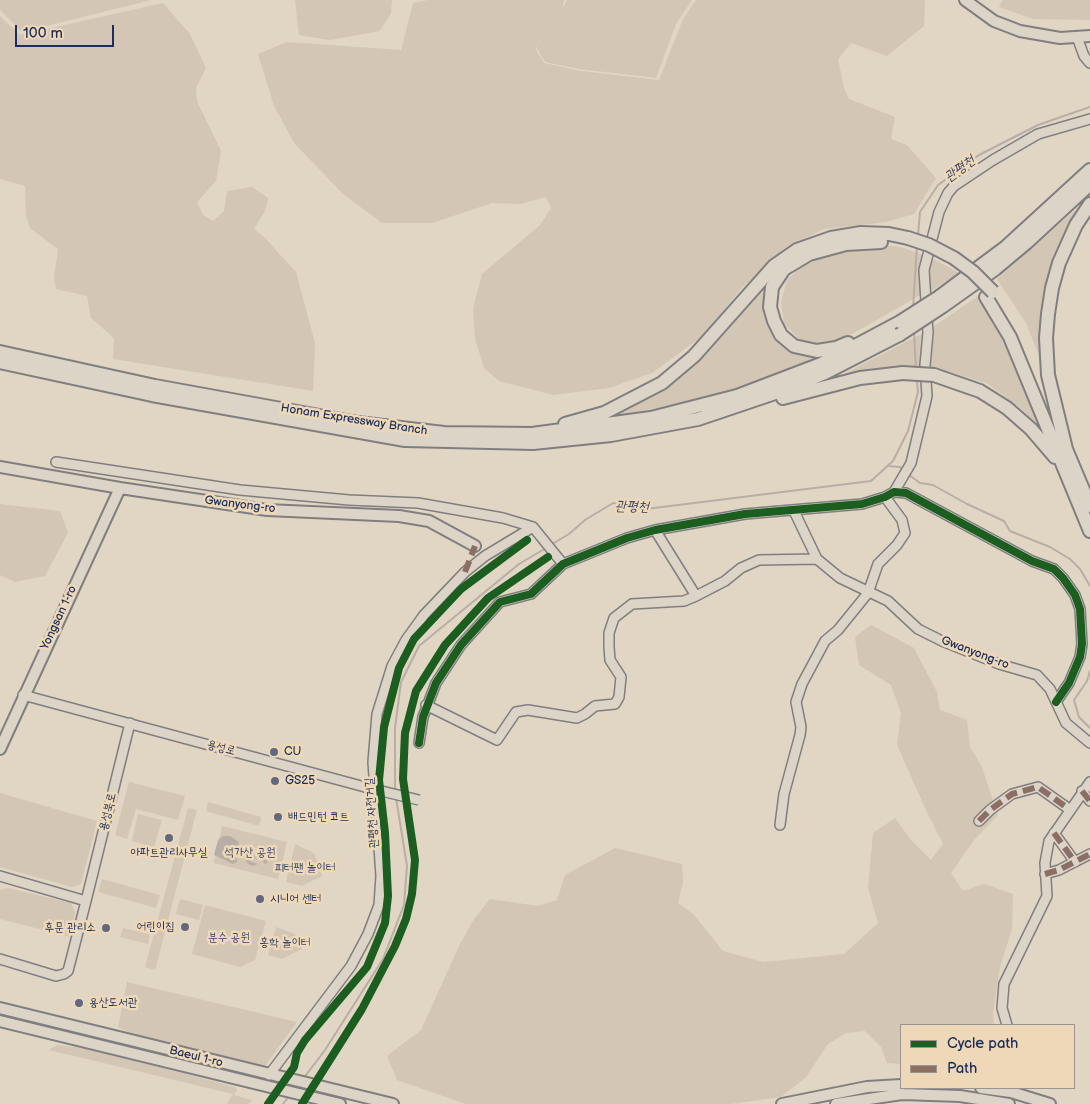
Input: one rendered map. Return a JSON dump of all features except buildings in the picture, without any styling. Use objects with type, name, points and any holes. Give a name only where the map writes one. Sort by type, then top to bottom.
[{"type":"highway","points":[[907,241],[854,243],[832,247],[809,254],[790,264],[779,274],[770,296],[771,314],[781,335],[794,346],[808,350],[836,348],[900,323],[939,298],[993,252],[1006,247],[1090,170]]},
{"type":"highway","name":"Honam Expressway Branch","points":[[0,362],[152,396],[405,440],[533,444],[611,435],[698,419],[773,394],[825,373],[939,298],[995,269],[1026,244],[1090,184]]},
{"type":"highway","points":[[1066,449],[1048,374],[1046,338],[1048,314],[1052,288],[1059,263],[1076,225],[1090,204]]},
{"type":"highway","points":[[502,434],[551,427],[604,413],[662,382],[694,356],[774,266],[797,250],[831,238],[861,234],[889,234],[907,241],[929,245],[954,258],[974,272],[1017,335],[1090,506]]},
{"type":"highway","points":[[989,294],[1010,337],[1090,531]]},
{"type":"highway","name":"Honam Expressway Branch","points":[[0,352],[155,386],[349,421],[414,430],[502,434],[571,430],[651,418],[695,408],[776,383],[821,364],[900,323]]},
{"type":"highway","points":[[698,419],[860,378],[903,373],[934,375],[980,391],[1007,408],[1042,441],[1069,480]]},
{"type":"main road","points":[[965,0],[994,21],[1020,31],[1060,38],[1090,36]]},
{"type":"main road","name":"Gwanyong-ro","points":[[0,468],[266,510],[399,516],[429,521],[475,546]]},
{"type":"main road","name":"Yongsan 1-ro","points":[[0,749],[120,488]]},
{"type":"main road","name":"Baeul 1-ro","points":[[0,1008],[393,1104]]},
{"type":"main road","name":"Baeul 1-ro","points":[[0,1021],[338,1104]]},
{"type":"main road","points":[[782,1104],[867,1087],[900,1085]]},
{"type":"main road","points":[[996,1089],[1011,1090],[1050,1104]]},
{"type":"main road","points":[[836,1104],[902,1094],[960,1096],[1008,1104]]},
{"type":"street","points":[[1077,37],[1084,56],[1090,63]]},
{"type":"street","points":[[419,743],[426,705],[436,683],[452,658],[500,602],[531,594],[560,561],[655,530],[745,514],[862,504],[885,497],[895,489],[911,463],[926,396],[925,365],[928,333],[924,270],[940,212],[948,193],[954,186],[977,170],[1038,134],[1090,119]]},
{"type":"street","points":[[56,462],[240,490],[349,500],[418,502],[502,518],[533,527],[560,561]]},
{"type":"street","points":[[895,489],[906,493],[1032,561],[1054,569],[1063,578],[1075,595],[1080,609],[1082,644],[1080,657],[1069,683],[1056,702]]},
{"type":"street","points":[[780,824],[784,794],[800,735],[796,702],[802,684],[825,642],[838,630],[868,593],[878,564],[897,545],[904,533],[902,520],[885,497]]},
{"type":"street","points":[[426,705],[498,740],[516,712],[528,710],[577,718],[595,706],[615,704],[620,697],[621,678],[610,660],[609,633],[614,618],[632,604],[684,602],[725,581],[741,568],[759,560],[817,559],[794,511]]},
{"type":"street","points":[[271,1075],[351,966],[368,934],[379,905],[381,876],[373,762],[377,714],[392,666],[406,640],[424,616],[465,572],[485,556],[533,527]]},
{"type":"street","points":[[655,530],[696,596]]},
{"type":"street","name":"Gwanyong-ro","points":[[817,559],[840,578],[888,601],[918,629],[999,664],[1037,675],[1050,688],[1066,723],[1090,743]]},
{"type":"street","name":"용성로","points":[[24,695],[419,800]]},
{"type":"street","name":"용성북로","points":[[0,960],[56,976],[64,974],[68,970],[130,723]]},
{"type":"street","points":[[1007,1024],[1002,1008],[1004,984],[1047,896],[1045,874],[1046,849],[1069,809],[1090,782]]},
{"type":"street","points":[[979,821],[990,810],[1012,794],[1038,787],[1069,809]]},
{"type":"street","points":[[1082,792],[1090,801]]},
{"type":"street","points":[[1054,833],[1075,862]]},
{"type":"street","points":[[1045,874],[1090,854]]},
{"type":"street","points":[[0,876],[86,900]]},
{"type":"street","points":[[337,1091],[338,1104]]},
{"type":"shaded area","points":[[0,0],[151,0],[22,32],[0,10]]},
{"type":"shaded area","points":[[295,0],[392,0],[391,13],[380,31],[330,40],[299,35]]},
{"type":"shaded area","points":[[428,0],[564,0],[562,9],[567,0],[692,0],[676,24],[656,78],[579,69],[545,62],[536,47],[561,9],[535,48],[544,63],[581,71],[659,80],[683,19],[696,0],[925,0],[924,26],[887,56],[851,43],[838,59],[844,88],[849,99],[895,117],[891,139],[907,145],[936,178],[914,214],[886,222],[824,229],[785,248],[740,290],[704,335],[652,373],[609,388],[553,395],[499,381],[484,368],[475,339],[473,309],[482,274],[540,225],[551,208],[546,197],[520,204],[492,203],[432,223],[382,223],[343,194],[294,143],[274,106],[258,54],[287,42],[401,50],[413,3]]},
{"type":"shaded area","points":[[1003,0],[1090,0],[1090,20],[1033,19],[999,7]]},
{"type":"shaded area","points":[[163,3],[190,34],[206,68],[196,88],[197,101],[221,151],[216,181],[197,202],[203,215],[213,221],[224,211],[227,191],[252,187],[268,198],[265,211],[254,229],[264,237],[296,272],[315,343],[313,391],[113,359],[114,338],[91,318],[87,296],[56,289],[54,277],[58,249],[30,228],[26,216],[25,186],[0,179],[0,16],[20,35]]},
{"type":"shaded area","points":[[1087,200],[1066,236],[1043,366],[1026,323],[997,279]]},
{"type":"shaded area","points":[[879,245],[901,247],[926,256],[924,293],[852,334],[821,346],[800,340],[784,324],[781,302],[787,280],[802,265],[830,252]]},
{"type":"shaded area","points":[[932,258],[959,273],[928,293],[926,270]]},
{"type":"shaded area","points":[[773,276],[767,303],[783,342],[800,354],[819,358],[778,375],[702,399],[604,419],[667,388],[695,365],[728,330],[754,294]]},
{"type":"shaded area","points":[[978,296],[1007,339],[1048,437],[1023,410],[988,384],[948,371],[896,368],[838,377],[927,331]]},
{"type":"shaded area","points":[[0,504],[60,511],[68,533],[45,576],[15,582],[0,575]]},
{"type":"shaded area","points":[[871,625],[914,648],[937,692],[940,710],[967,720],[970,747],[982,767],[998,815],[975,839],[951,873],[963,891],[984,884],[1013,894],[1012,929],[1000,967],[993,1013],[994,1024],[900,1024],[900,1064],[887,1063],[881,1047],[865,1031],[846,1033],[828,1044],[806,1077],[781,1097],[731,1104],[466,1104],[397,1080],[387,1056],[421,1030],[460,944],[474,919],[490,899],[538,906],[557,900],[565,875],[615,848],[682,864],[683,882],[678,903],[694,915],[723,951],[763,962],[844,954],[878,923],[868,888],[873,833],[895,818],[911,840],[931,860],[943,844],[897,745],[901,713],[891,685],[859,665],[855,637]]},
{"type":"shaded area","points":[[129,782],[185,796],[178,820],[136,809],[127,839],[115,835]]},
{"type":"shaded area","points":[[0,793],[97,821],[81,884],[72,887],[0,867]]},
{"type":"shaded area","points":[[208,802],[261,817],[259,826],[206,811]]},
{"type":"shaded area","points":[[188,808],[197,810],[155,970],[145,967]]},
{"type":"shaded area","points":[[138,814],[162,820],[154,847],[132,841]]},
{"type":"shaded area","name":"석가산 공원","points":[[222,826],[287,842],[278,879],[214,863]]},
{"type":"shaded area","points":[[223,836],[230,836],[239,842],[238,848],[251,852],[256,858],[263,857],[268,862],[265,864],[261,859],[253,858],[249,853],[246,855],[251,862],[258,864],[252,866],[248,864],[244,857],[236,855],[237,862],[233,864],[214,855],[218,840]]},
{"type":"shaded area","name":"피터팬 놀이터","points":[[295,844],[314,853],[322,876],[302,886],[286,882]]},
{"type":"shaded area","points":[[102,879],[160,895],[156,908],[98,892]]},
{"type":"shaded area","points":[[8,888],[71,903],[75,912],[71,937],[0,919],[0,890]]},
{"type":"shaded area","points":[[180,899],[203,905],[199,920],[176,914]]},
{"type":"shaded area","name":"분수 공원","points":[[205,905],[266,921],[255,960],[240,967],[192,954]]},
{"type":"shaded area","name":"홍학 놀이터","points":[[276,927],[295,934],[302,949],[282,959],[268,955]]},
{"type":"shaded area","points":[[123,928],[150,934],[148,944],[120,937]]},
{"type":"shaded area","points":[[127,982],[297,1022],[265,1066],[138,1038],[118,1027]]},
{"type":"shaded area","points":[[57,1045],[90,1049],[235,1087],[237,1090],[234,1095],[252,1100],[249,1104],[227,1104],[233,1094],[49,1050]]},
{"type":"waterway","name":"관평천","points":[[918,235],[920,212],[938,185],[979,155],[1038,125],[1090,107]]},
{"type":"waterway","name":"관평천","points":[[913,308],[917,245]]},
{"type":"waterway","name":"관평천","points":[[914,332],[916,370]]},
{"type":"waterway","name":"관평천","points":[[552,544],[569,534],[585,520],[613,503],[646,509],[871,481],[893,461],[908,431],[918,392],[917,380]]},
{"type":"waterway","points":[[889,466],[902,469]]},
{"type":"waterway","points":[[908,474],[920,483],[933,485],[967,504],[1004,521],[1010,531],[1050,547],[1070,559],[1080,569],[1090,586]]},
{"type":"waterway","name":"관평천","points":[[395,791],[395,728],[401,682],[419,646],[519,564],[546,548]]},
{"type":"waterway","points":[[1090,671],[1087,681],[1074,700],[1079,717],[1090,728]]},
{"type":"waterway","name":"관평천","points":[[303,1079],[325,1050],[383,959],[404,905],[407,866],[396,798]]},
{"type":"waterway","name":"관평천","points":[[283,1104],[289,1096]]},
{"type":"marked path","points":[[465,572],[475,546]]},
{"type":"marked path","points":[[979,821],[990,810],[1012,794],[1038,787],[1069,809]]},
{"type":"marked path","points":[[1082,791],[1090,801]]},
{"type":"marked path","points":[[1054,833],[1075,862]]},
{"type":"marked path","points":[[1045,874],[1059,870],[1090,854]]},
{"type":"cycle path","points":[[419,743],[423,717],[436,683],[461,645],[500,602],[531,594],[563,564],[627,538],[655,530],[745,514],[862,504],[885,497],[894,492],[906,493],[1032,561],[1054,569],[1063,578],[1075,595],[1080,609],[1082,644],[1080,657],[1069,683],[1056,702]]},
{"type":"cycle path","name":"관평천 자전거길","points":[[268,1104],[294,1067],[297,1053],[305,1040],[367,967],[385,923],[388,896],[385,833],[379,780],[384,727],[399,668],[414,639],[461,589],[527,540]]},
{"type":"cycle path","points":[[302,1104],[362,1009],[395,946],[406,919],[412,894],[415,860],[403,779],[405,733],[416,691],[445,645],[488,598],[548,557]]},
{"type":"place","name":"CU","points":[[274,752]]},
{"type":"place","name":"GS25","points":[[275,781]]},
{"type":"place","name":"배드민턴 코트","points":[[278,817]]},
{"type":"place","name":"아파트관리사무실","points":[[169,838]]},
{"type":"place","name":"시니어 센터","points":[[260,899]]},
{"type":"place","name":"어린이집","points":[[185,927]]},
{"type":"place","name":"후문 관리소","points":[[106,928]]},
{"type":"place","name":"용산도서관","points":[[79,1003]]}]
